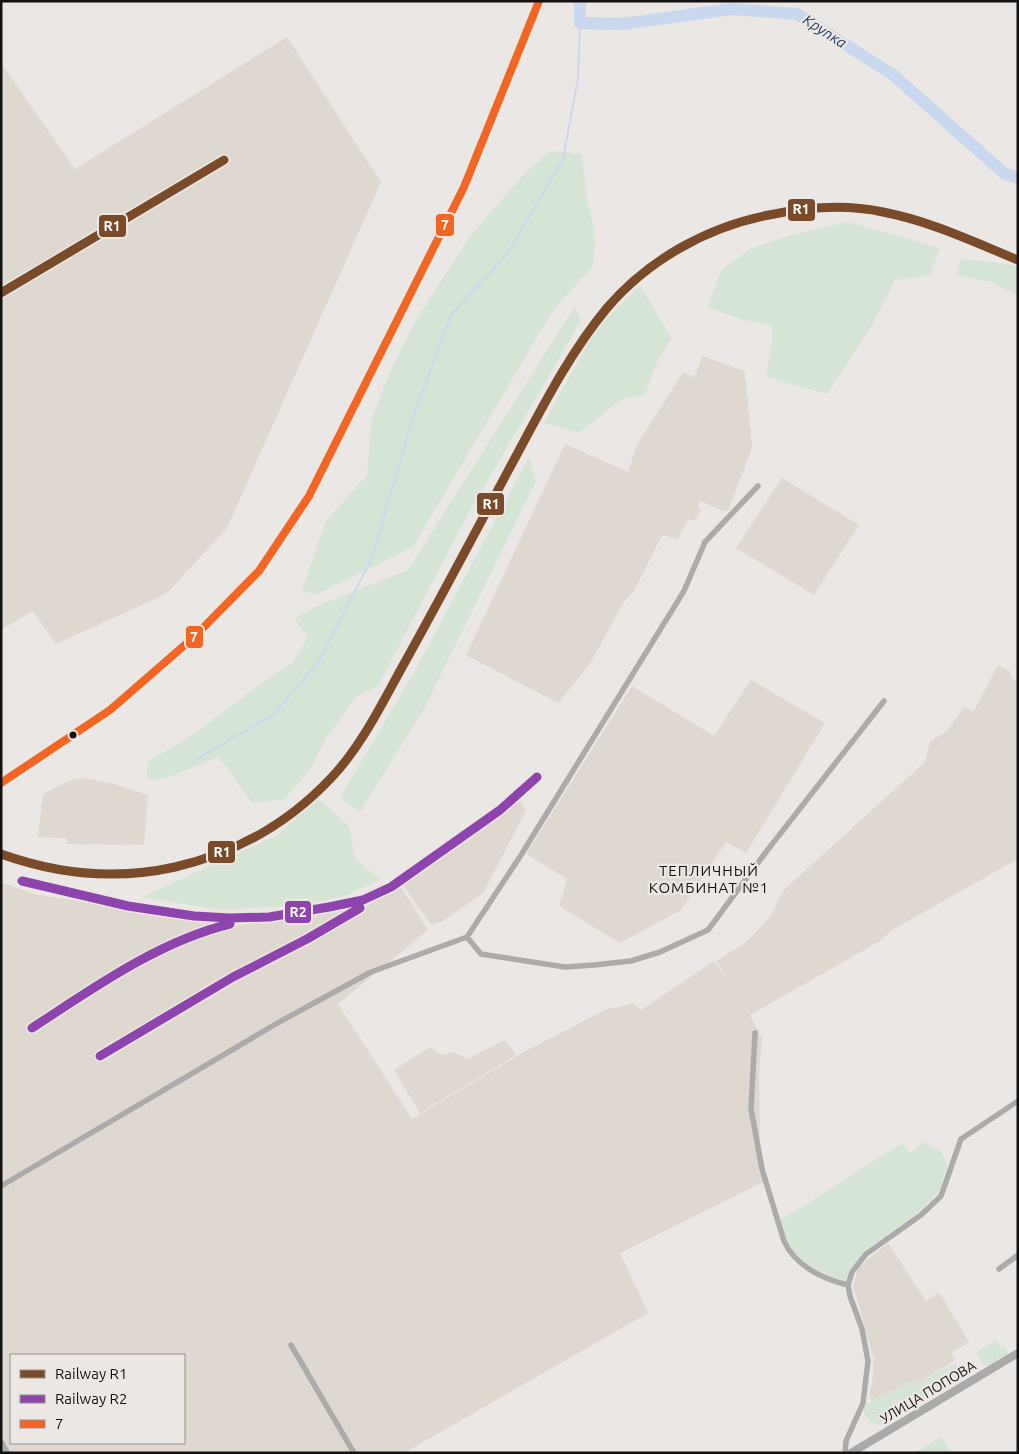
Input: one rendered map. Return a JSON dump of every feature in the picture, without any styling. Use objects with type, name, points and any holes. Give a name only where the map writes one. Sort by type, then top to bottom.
[{"type":"street","points":[[1,783],[110,710],[194,637],[259,571],[308,496],[464,187],[539,1]]},
{"type":"street","points":[[1,1186],[281,1021],[371,972],[466,936],[521,855],[684,591],[705,542],[758,486]]},
{"type":"street","points":[[466,936],[481,954],[564,967],[631,961],[660,952],[708,930],[766,852],[884,701]]},
{"type":"street","points":[[755,1033],[751,1109],[762,1169],[788,1252],[808,1269],[830,1280],[848,1285]]},
{"type":"street","points":[[845,1453],[846,1441],[863,1403],[868,1361],[862,1329],[848,1285],[852,1272],[866,1254],[921,1215],[941,1196],[961,1138],[1018,1101]]},
{"type":"street","points":[[999,1269],[1018,1255]]},
{"type":"street","points":[[291,1345],[354,1453]]},
{"type":"street","name":"УЛИЦА ПОПОВА","points":[[851,1453],[1018,1353]]},
{"type":"street","points":[[1,1444],[6,1453]]},
{"type":"shaded area","points":[[287,37],[381,182],[227,528],[166,594],[56,644],[33,611],[1,630],[1,63],[75,169]]},
{"type":"shaded area","points":[[702,356],[745,371],[752,447],[729,509],[726,512],[700,501],[697,507],[701,509],[695,521],[688,519],[678,540],[664,535],[661,537],[635,589],[624,602],[589,665],[558,703],[466,655],[565,444],[628,472],[637,445],[683,372],[694,378]]},
{"type":"shaded area","points":[[782,478],[859,525],[814,595],[736,548]]},
{"type":"shaded area","points":[[998,665],[1010,671],[1011,678],[1018,683],[1018,859],[892,930],[880,941],[750,1015],[762,1038],[759,1074],[760,1145],[767,1180],[620,1253],[648,1313],[404,1453],[1,1453],[1,882],[34,894],[234,926],[344,908],[354,915],[399,884],[428,930],[338,1004],[412,1119],[520,1054],[605,1010],[633,1003],[641,1010],[714,961],[730,984],[716,961],[745,943],[771,916],[783,891],[925,762],[930,742],[948,730],[964,707],[974,711]]},
{"type":"shaded area","name":"ТЕПЛИЧНЫЙ КОМБИНАТ №1","points":[[751,680],[825,723],[746,853],[726,842],[681,910],[620,943],[559,906],[567,879],[526,854],[632,686],[714,736]]},
{"type":"shaded area","points":[[82,778],[111,783],[148,795],[144,845],[67,844],[67,838],[38,837],[43,794],[68,781]]},
{"type":"shaded area","points":[[520,800],[526,811],[483,893],[443,921],[431,925],[402,884]]},
{"type":"shaded area","points":[[505,1040],[516,1055],[420,1113],[394,1070],[430,1047],[442,1055],[454,1052],[467,1059]]},
{"type":"shaded area","points":[[888,1243],[926,1301],[939,1292],[969,1342],[951,1353],[955,1360],[916,1384],[913,1380],[871,1401],[869,1394],[872,1385],[874,1360],[853,1285],[859,1267]]},
{"type":"green space","points":[[550,151],[582,154],[586,194],[595,234],[593,266],[552,312],[413,547],[315,595],[302,590],[326,521],[367,475],[371,421],[389,374],[415,322],[470,236],[524,174]]},
{"type":"green space","points":[[848,222],[940,248],[930,275],[895,280],[871,327],[827,394],[766,377],[772,342],[772,325],[743,320],[707,307],[721,270],[750,249],[792,235]]},
{"type":"green space","points":[[961,259],[1009,264],[1018,268],[1018,296],[991,282],[956,275]]},
{"type":"green space","points":[[640,286],[672,338],[657,362],[645,395],[622,399],[579,433],[544,423],[595,330]]},
{"type":"green space","points":[[575,306],[581,321],[468,514],[378,686],[357,696],[326,738],[310,770],[284,799],[252,803],[219,757],[164,779],[147,780],[148,761],[188,738],[292,663],[308,637],[294,619],[315,607],[408,570]]},
{"type":"green space","points":[[529,457],[536,481],[424,709],[360,812],[340,798],[417,667]]},
{"type":"green space","points":[[318,798],[349,826],[355,858],[380,880],[342,897],[289,906],[219,910],[142,897],[278,835]]},
{"type":"green space","points":[[924,1142],[942,1153],[947,1166],[938,1193],[919,1212],[864,1251],[850,1270],[845,1281],[816,1270],[796,1256],[786,1240],[781,1220],[902,1143],[911,1153]]},
{"type":"green space","points":[[996,1340],[1001,1347],[1005,1346],[1008,1354],[987,1366],[983,1365],[976,1352]]},
{"type":"green space","points":[[952,1364],[957,1365],[963,1378],[881,1425],[870,1422],[863,1412],[866,1404],[913,1380],[916,1384]]},
{"type":"green space","points":[[941,1437],[952,1453],[914,1453]]},
{"type":"waterway","name":"Крупка","points":[[580,1],[580,23],[622,24],[732,9],[797,14],[892,74],[1004,173],[1018,178]]},
{"type":"waterway","points":[[195,760],[273,715],[319,661],[372,558],[413,417],[451,315],[508,253],[563,159],[578,78],[580,23]]},
{"type":"rail line","name":"R1","points":[[1,293],[224,160]]},
{"type":"rail line","name":"R1","points":[[1,854],[44,866],[87,873],[131,873],[175,867],[219,854],[260,834],[280,822],[315,794],[343,764],[372,722],[542,408],[579,346],[607,308],[623,291],[641,275],[680,248],[701,237],[746,220],[797,210],[840,207],[869,210],[918,221],[1018,260]]},
{"type":"rail line","name":"R2","points":[[22,881],[128,906],[194,916],[230,918],[269,917],[329,907],[363,900],[391,887],[500,810],[537,777]]},
{"type":"rail line","name":"R2","points":[[100,1056],[233,977],[307,939],[360,908]]},
{"type":"rail line","name":"R2","points":[[32,1028],[102,982],[152,954],[178,942],[230,924]]},
{"type":"transit line","name":"7","points":[[1,783],[110,710],[194,637],[259,571],[309,496],[464,187],[539,1]]},
{"type":"district","name":"ТЕПЛИЧНЫЙ КОМБИНАТ №1","points":[[709,878]]}]
